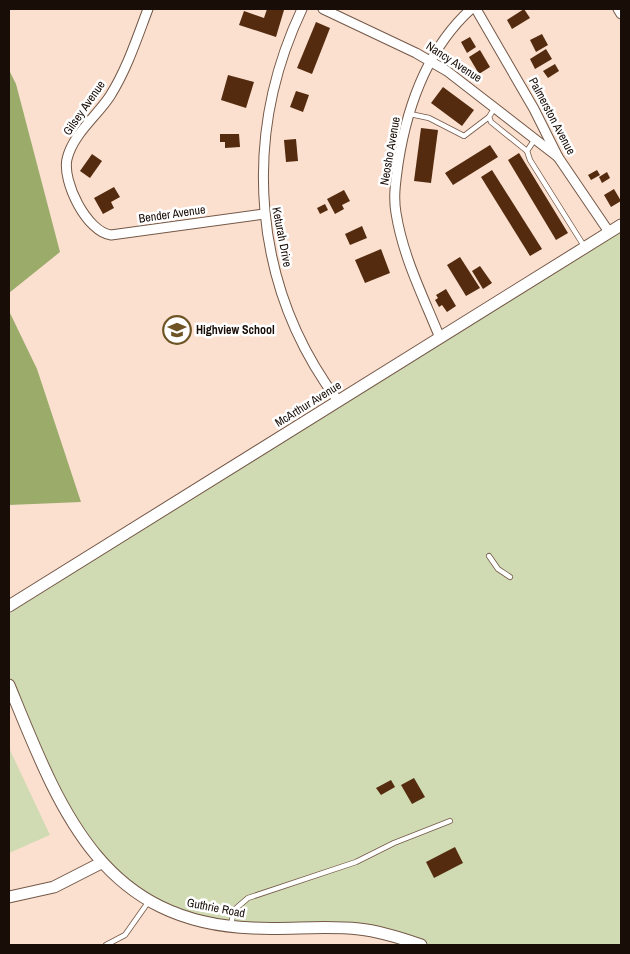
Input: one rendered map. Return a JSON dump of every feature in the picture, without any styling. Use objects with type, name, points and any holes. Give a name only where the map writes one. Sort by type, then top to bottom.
[{"type":"street","name":"Gilsey Avenue","points":[[90,221],[69,184],[66,169],[68,157],[79,136],[104,105],[118,81],[148,9]]},
{"type":"street","name":"Keturah Drive","points":[[302,9],[279,69],[268,114],[264,150],[264,214],[276,272],[292,322],[310,359],[338,401]]},
{"type":"street","name":"Nancy Avenue","points":[[323,9],[430,60],[461,80],[558,157]]},
{"type":"street","name":"Neosho Avenue","points":[[440,338],[407,259],[395,212],[395,186],[409,114],[430,60],[451,31],[471,9]]},
{"type":"street","name":"Palmerston Avenue","points":[[476,9],[534,108],[558,157],[609,232]]},
{"type":"street","points":[[618,9],[621,14]]},
{"type":"street","name":"Bender Avenue","points":[[90,221],[100,232],[111,235],[264,214]]},
{"type":"street","name":"McArthur Avenue","points":[[9,606],[621,225]]},
{"type":"street","name":"Guthrie Road","points":[[9,685],[41,760],[67,811],[89,848],[122,882],[149,901],[181,916],[231,927],[358,929],[398,937],[421,945]]},
{"type":"street","points":[[9,897],[54,887],[101,862]]},
{"type":"lane","points":[[409,114],[429,118],[464,136],[489,117],[496,107]]},
{"type":"lane","points":[[489,117],[491,122],[527,151],[530,160],[585,248]]},
{"type":"lane","points":[[527,151],[535,140]]},
{"type":"lane","points":[[489,556],[498,569],[510,577]]},
{"type":"lane","points":[[231,927],[234,910],[248,898],[356,862],[394,843],[450,821]]},
{"type":"lane","points":[[106,945],[119,941],[125,935],[149,901]]},
{"type":"green space","points":[[9,70],[16,84],[60,252],[9,293]]},
{"type":"green space","points":[[621,225],[621,945],[421,945],[373,931],[253,928],[162,908],[89,848],[9,685],[9,606]]},
{"type":"green space","points":[[9,311],[37,369],[81,502],[9,505]]},
{"type":"green space","points":[[9,748],[50,835],[9,853]]},
{"type":"building","points":[[267,9],[284,10],[276,37],[239,25],[244,11],[264,18]]},
{"type":"building","points":[[524,9],[530,18],[512,29],[507,20]]},
{"type":"building","points":[[316,22],[330,28],[312,74],[297,68]]},
{"type":"building","points":[[542,34],[548,45],[536,52],[530,40]]},
{"type":"building","points":[[470,37],[476,47],[467,53],[461,42]]},
{"type":"building","points":[[546,49],[552,59],[535,69],[530,59]]},
{"type":"building","points":[[480,50],[490,67],[479,74],[469,57]]},
{"type":"building","points":[[555,64],[559,71],[548,78],[543,71]]},
{"type":"building","points":[[228,75],[254,82],[246,108],[221,100]]},
{"type":"building","points":[[443,87],[474,110],[462,126],[431,103]]},
{"type":"building","points":[[296,91],[309,95],[303,112],[290,107]]},
{"type":"building","points":[[421,128],[438,130],[431,183],[414,181]]},
{"type":"building","points":[[220,134],[239,134],[240,147],[225,148],[225,142],[220,142]]},
{"type":"building","points":[[296,139],[298,161],[286,162],[284,140]]},
{"type":"building","points":[[490,145],[498,157],[453,185],[445,173]]},
{"type":"building","points":[[519,153],[568,233],[556,240],[508,160]]},
{"type":"building","points":[[92,154],[102,161],[90,178],[80,171]]},
{"type":"building","points":[[492,170],[542,249],[530,256],[481,177]]},
{"type":"building","points":[[597,170],[600,175],[591,180],[588,175]]},
{"type":"building","points":[[607,172],[610,178],[602,183],[599,177]]},
{"type":"building","points":[[114,187],[120,197],[111,202],[114,208],[103,214],[94,198]]},
{"type":"building","points":[[614,189],[621,201],[611,207],[604,195]]},
{"type":"building","points":[[344,190],[350,201],[342,205],[344,209],[335,214],[327,199]]},
{"type":"building","points":[[325,204],[328,210],[320,214],[317,208]]},
{"type":"building","points":[[362,226],[367,238],[350,245],[345,234]]},
{"type":"building","points":[[381,249],[390,273],[365,283],[355,260]]},
{"type":"building","points":[[460,257],[480,288],[466,296],[447,265]]},
{"type":"building","points":[[480,266],[492,283],[483,289],[472,271]]},
{"type":"building","points":[[446,289],[456,306],[447,312],[442,305],[439,307],[435,300],[438,298],[436,295]]},
{"type":"building","points":[[414,778],[425,797],[412,804],[401,785]]},
{"type":"building","points":[[391,780],[395,787],[381,795],[376,788]]},
{"type":"building","points":[[455,847],[463,863],[434,878],[426,862]]},
{"type":"place","name":"Highview School","points":[[177,330]]}]
